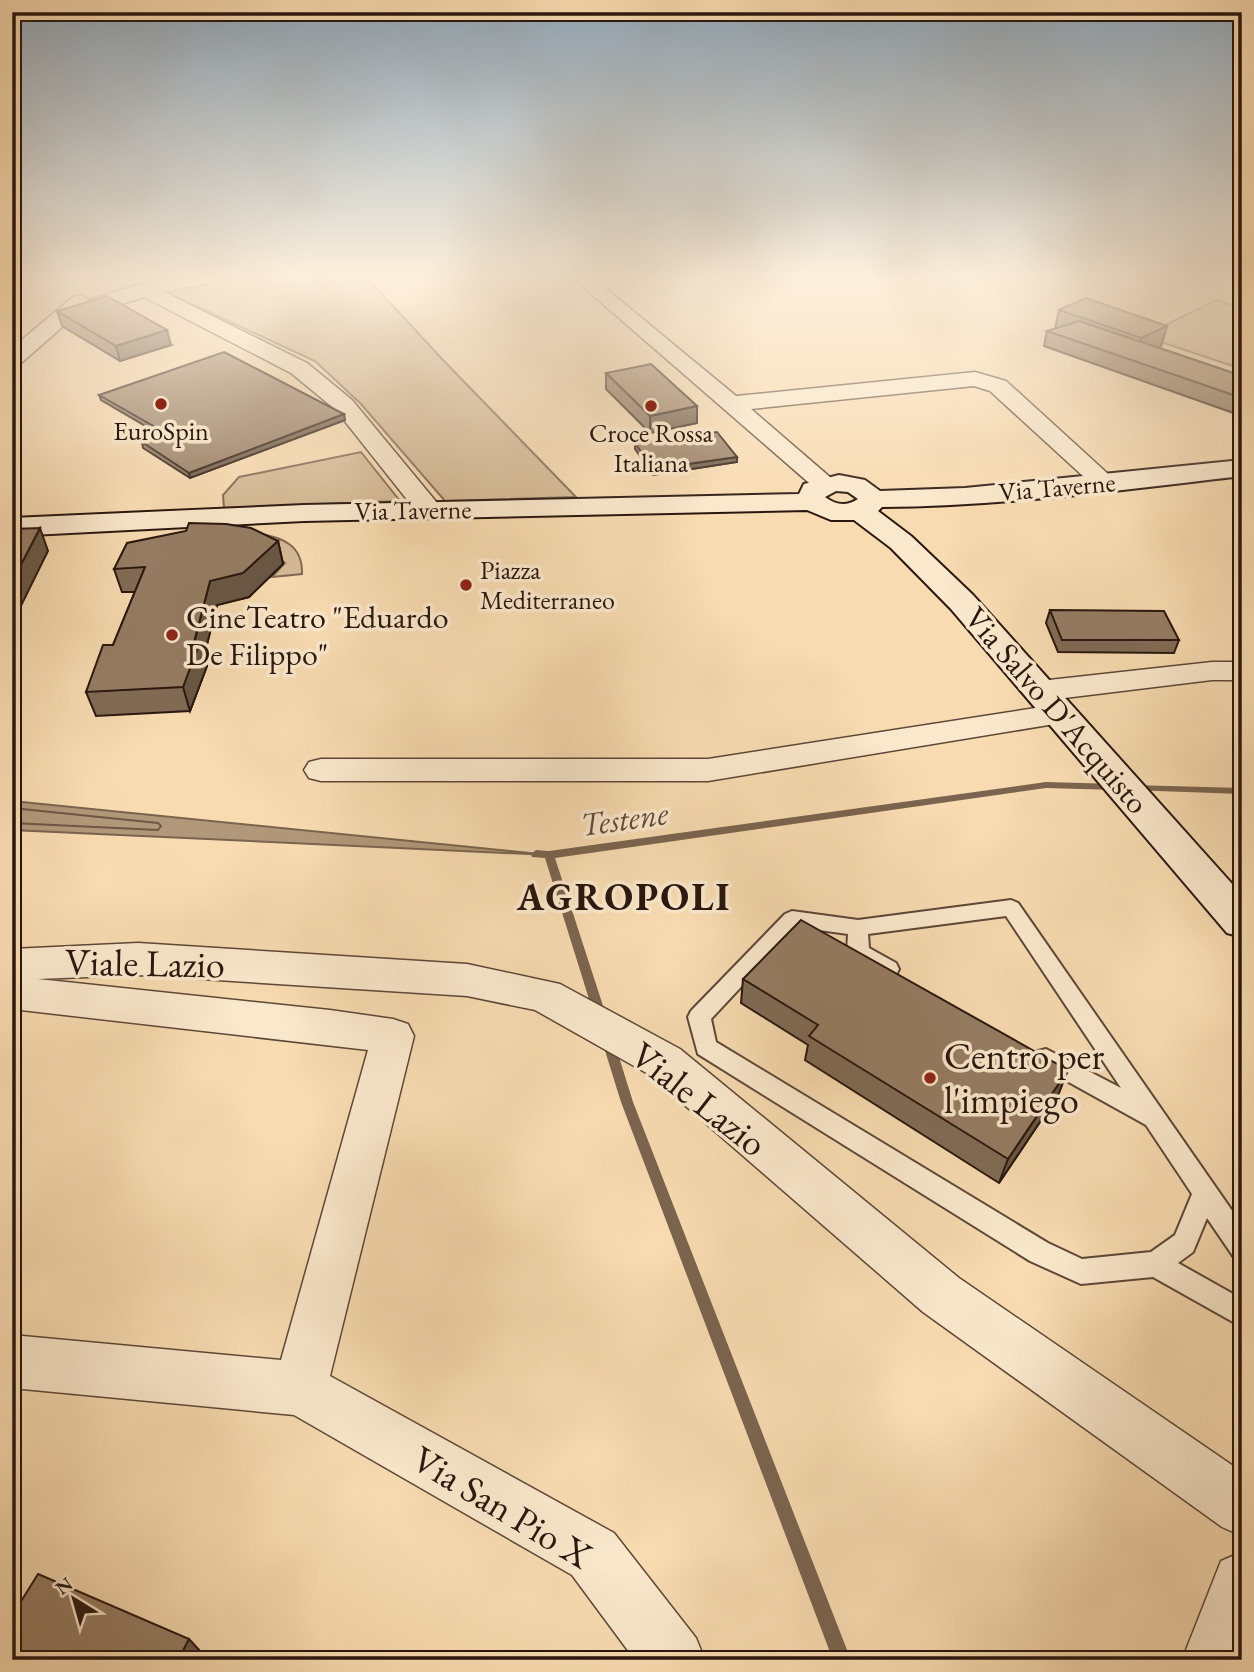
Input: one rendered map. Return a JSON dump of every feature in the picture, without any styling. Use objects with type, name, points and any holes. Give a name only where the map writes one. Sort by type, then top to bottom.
[{"type":"street","points":[[276,356],[299,368],[344,405],[429,510]]},
{"type":"street","points":[[674,356],[730,404],[819,493]]},
{"type":"street","points":[[730,404],[975,379],[998,386],[1105,483]]},
{"type":"street","name":"Via Taverne","points":[[12,527],[819,493],[833,512],[913,499],[1242,468]]},
{"type":"street","name":"Via Salvo D'Acquisto","points":[[866,505],[962,601],[1242,922]]},
{"type":"street","points":[[321,770],[708,770],[1056,709],[1212,671],[1242,671]]},
{"type":"street","name":"Viale Lazio","points":[[12,965],[138,958],[467,981],[545,996],[665,1062],[788,1169],[941,1295],[1242,1507]]},
{"type":"street","name":"Viale Lazio","points":[[12,993],[330,1027],[393,1037],[300,1389]]},
{"type":"street","points":[[12,1361],[300,1389]]},
{"type":"street","name":"Via San Pio X","points":[[300,1389],[593,1554],[674,1660]]},
{"type":"street","points":[[1213,1660],[1242,1582]]},
{"type":"lane","points":[[1205,1193],[1184,1243],[1156,1264],[1081,1272],[1039,1252],[706,1047],[699,1017],[792,919],[858,928],[1011,908],[1242,1247]]},
{"type":"lane","points":[[858,928],[858,952],[906,979]]},
{"type":"lane","points":[[1025,1046],[1155,1120]]},
{"type":"lane","points":[[1156,1264],[1242,1314]]},
{"type":"shaded area","points":[[304,356],[439,356],[576,497],[445,501],[361,404],[315,361]]},
{"type":"shaded area","points":[[1203,356],[1242,356],[1242,369]]},
{"type":"shaded area","points":[[361,452],[400,501],[224,508],[223,495],[239,477]]},
{"type":"shaded area","points":[[256,533],[289,544],[299,556],[302,574],[272,577],[285,563],[273,555]]},
{"type":"water","points":[[12,801],[549,855],[12,830]]},
{"type":"building","points":[[212,356],[232,356],[344,414],[189,473],[142,442],[155,427],[99,395]]},
{"type":"building","points":[[1120,356],[1183,356],[1242,376],[1242,398]]},
{"type":"building","points":[[651,364],[697,406],[650,416],[606,373]]},
{"type":"building","points":[[717,432],[737,457],[653,469],[635,443]]},
{"type":"building","name":"CineTeatro \"Eduardo De Filippo\"","points":[[189,523],[251,528],[278,541],[243,573],[210,581],[194,642],[200,642],[183,687],[86,692],[103,645],[113,645],[145,567],[114,569],[127,543],[186,531]]},
{"type":"building","points":[[40,528],[12,582],[12,529]]},
{"type":"building","points":[[1050,610],[1164,611],[1179,640],[1062,640]]},
{"type":"building","name":"Centro per l'impiego","points":[[801,920],[1068,1070],[1008,1159],[809,1036],[818,1025],[743,979]]},
{"type":"building","points":[[38,1574],[189,1639],[178,1660],[12,1660],[12,1616]]},
{"type":"waterway","name":"Testene","points":[[549,855],[1046,785],[1117,787]]},
{"type":"waterway","name":"Testene","points":[[1133,788],[1242,791]]},
{"type":"waterway","name":"Testene","points":[[536,854],[549,855]]},
{"type":"waterway","points":[[549,855],[600,1015]]},
{"type":"waterway","points":[[608,1041],[627,1102],[842,1660]]},
{"type":"place","name":"EuroSpin","points":[[161,404]]},
{"type":"place","name":"Croce Rossa Italiana","points":[[651,406]]},
{"type":"place","name":"Piazza Mediterraneo","points":[[466,585]]},
{"type":"place","name":"CineTeatro \"Eduardo De Filippo\"","points":[[172,635]]},
{"type":"place","name":"Centro per l'impiego","points":[[930,1078]]},
{"type":"district","name":"AGROPOLI","points":[[624,897]]}]
